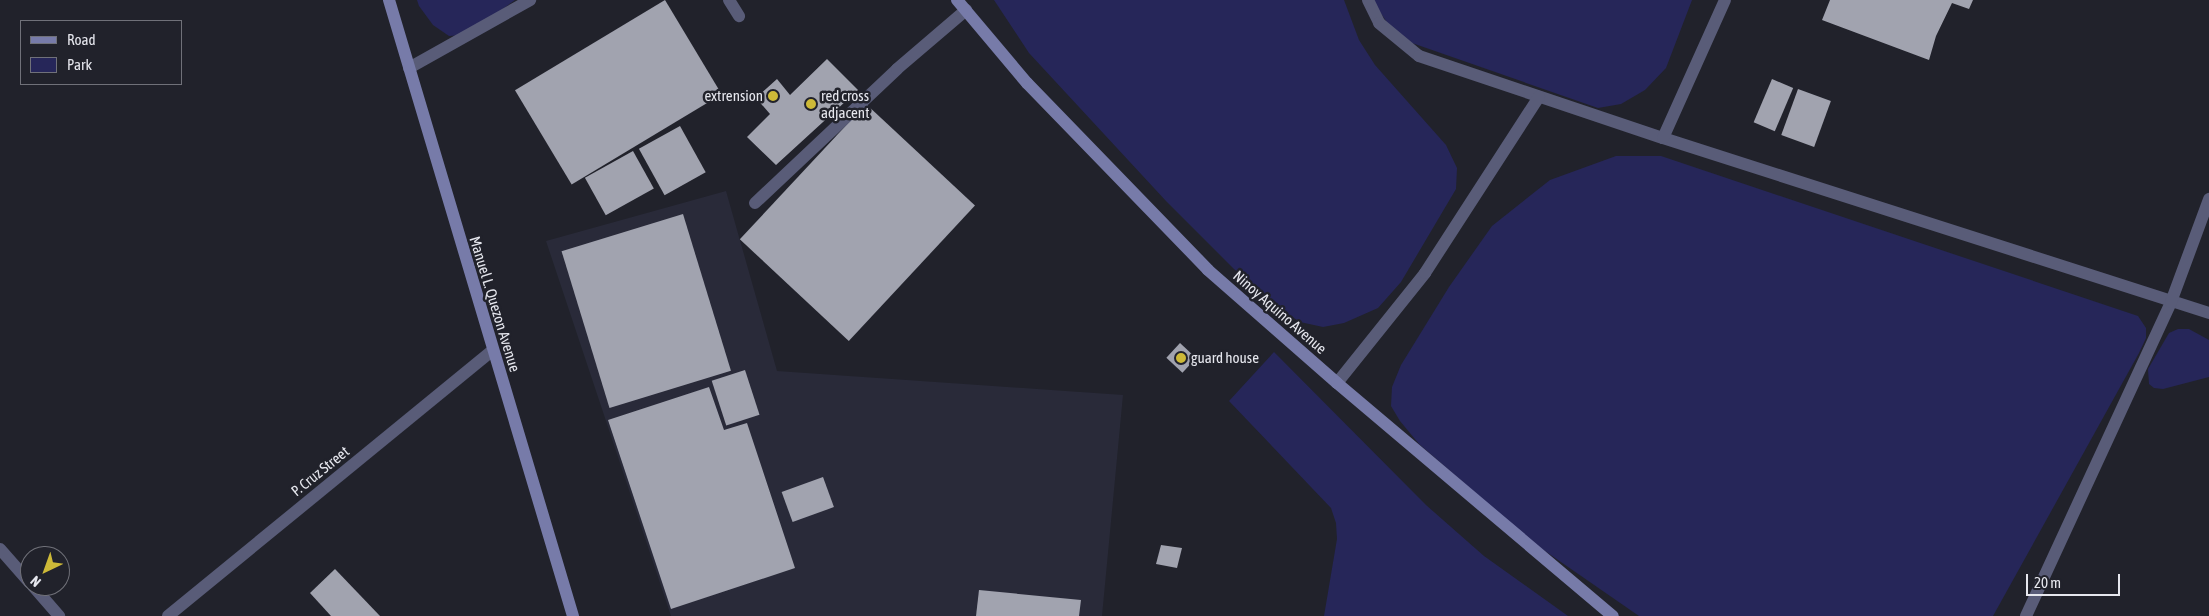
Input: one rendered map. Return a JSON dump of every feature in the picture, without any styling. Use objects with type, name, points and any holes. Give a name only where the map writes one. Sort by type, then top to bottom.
[{"type":"street","name":"Manuel L. Quezon Avenue","points":[[389,0],[572,616]]},
{"type":"street","points":[[409,68],[530,0]]},
{"type":"street","points":[[730,0],[740,16]]},
{"type":"street","name":"Ninoy Aquino Avenue","points":[[957,0],[1026,83],[1208,270],[1337,383],[1613,616]]},
{"type":"street","points":[[1368,0],[1379,23],[1419,56],[1663,138],[2209,313]]},
{"type":"street","points":[[1663,138],[1725,0]]},
{"type":"street","points":[[755,203],[897,69],[966,10]]},
{"type":"street","points":[[1337,383],[1425,272],[1539,97]]},
{"type":"street","points":[[2026,616],[2171,302],[2209,199]]},
{"type":"street","name":"P. Cruz Street","points":[[168,616],[492,351]]},
{"type":"street","points":[[0,549],[20,572]]},
{"type":"street","points":[[42,596],[59,616]]},
{"type":"shaded area","points":[[726,191],[777,371],[1123,395],[1102,616],[671,616],[546,241]]},
{"type":"green space","points":[[417,0],[515,0],[464,35],[449,36],[433,25],[419,6]]},
{"type":"green space","points":[[994,0],[1344,0],[1359,40],[1375,65],[1446,145],[1457,168],[1456,189],[1401,282],[1378,308],[1344,323],[1323,327],[1300,322],[1274,305],[1234,269],[1166,201],[1029,53]]},
{"type":"green space","points":[[1372,0],[1692,0],[1666,68],[1645,90],[1621,104],[1598,108],[1412,43],[1388,24]]},
{"type":"green space","points":[[1616,156],[1661,156],[2138,316],[2146,328],[2146,338],[2139,353],[1993,616],[1639,616],[1532,542],[1419,444],[1400,421],[1391,406],[1392,387],[1401,365],[1449,287],[1492,226],[1550,180]]},
{"type":"green space","points":[[2178,329],[2189,329],[2209,340],[2209,377],[2163,389],[2154,388],[2149,384],[2148,369],[2169,333]]},
{"type":"green space","points":[[1274,352],[1426,505],[1484,556],[1568,616],[1324,616],[1337,539],[1336,523],[1331,508],[1229,401]]},
{"type":"building","points":[[665,0],[722,94],[572,184],[515,90]]},
{"type":"building","points":[[1830,0],[1973,0],[1969,9],[1952,3],[1936,36],[1929,60],[1822,20]]},
{"type":"building","name":"red cross adjacent","points":[[827,59],[858,90],[776,165],[747,137],[770,114],[756,98],[777,79],[790,95]]},
{"type":"building","points":[[1772,79],[1793,88],[1775,131],[1754,122]]},
{"type":"building","points":[[1798,89],[1831,101],[1814,147],[1781,135]]},
{"type":"building","points":[[866,104],[975,206],[849,341],[740,239]]},
{"type":"building","points":[[680,126],[706,172],[665,195],[639,149]]},
{"type":"building","points":[[633,151],[654,189],[606,215],[585,178]]},
{"type":"building","points":[[683,214],[731,371],[609,408],[562,251]]},
{"type":"building","name":"guard house","points":[[1180,343],[1196,358],[1182,373],[1166,358]]},
{"type":"building","points":[[745,370],[760,415],[726,426],[712,381]]},
{"type":"building","points":[[709,387],[724,430],[747,423],[795,568],[671,609],[608,420]]},
{"type":"building","points":[[823,477],[834,507],[793,522],[782,492]]},
{"type":"building","points":[[1161,545],[1182,548],[1177,568],[1156,564]]},
{"type":"building","points":[[335,569],[380,616],[331,616],[310,593]]},
{"type":"building","points":[[979,590],[1081,600],[1079,616],[976,616]]},
{"type":"place","name":"extrension","points":[[773,96]]},
{"type":"place","name":"red cross adjacent","points":[[811,104]]},
{"type":"place","name":"guard house","points":[[1181,358]]}]
